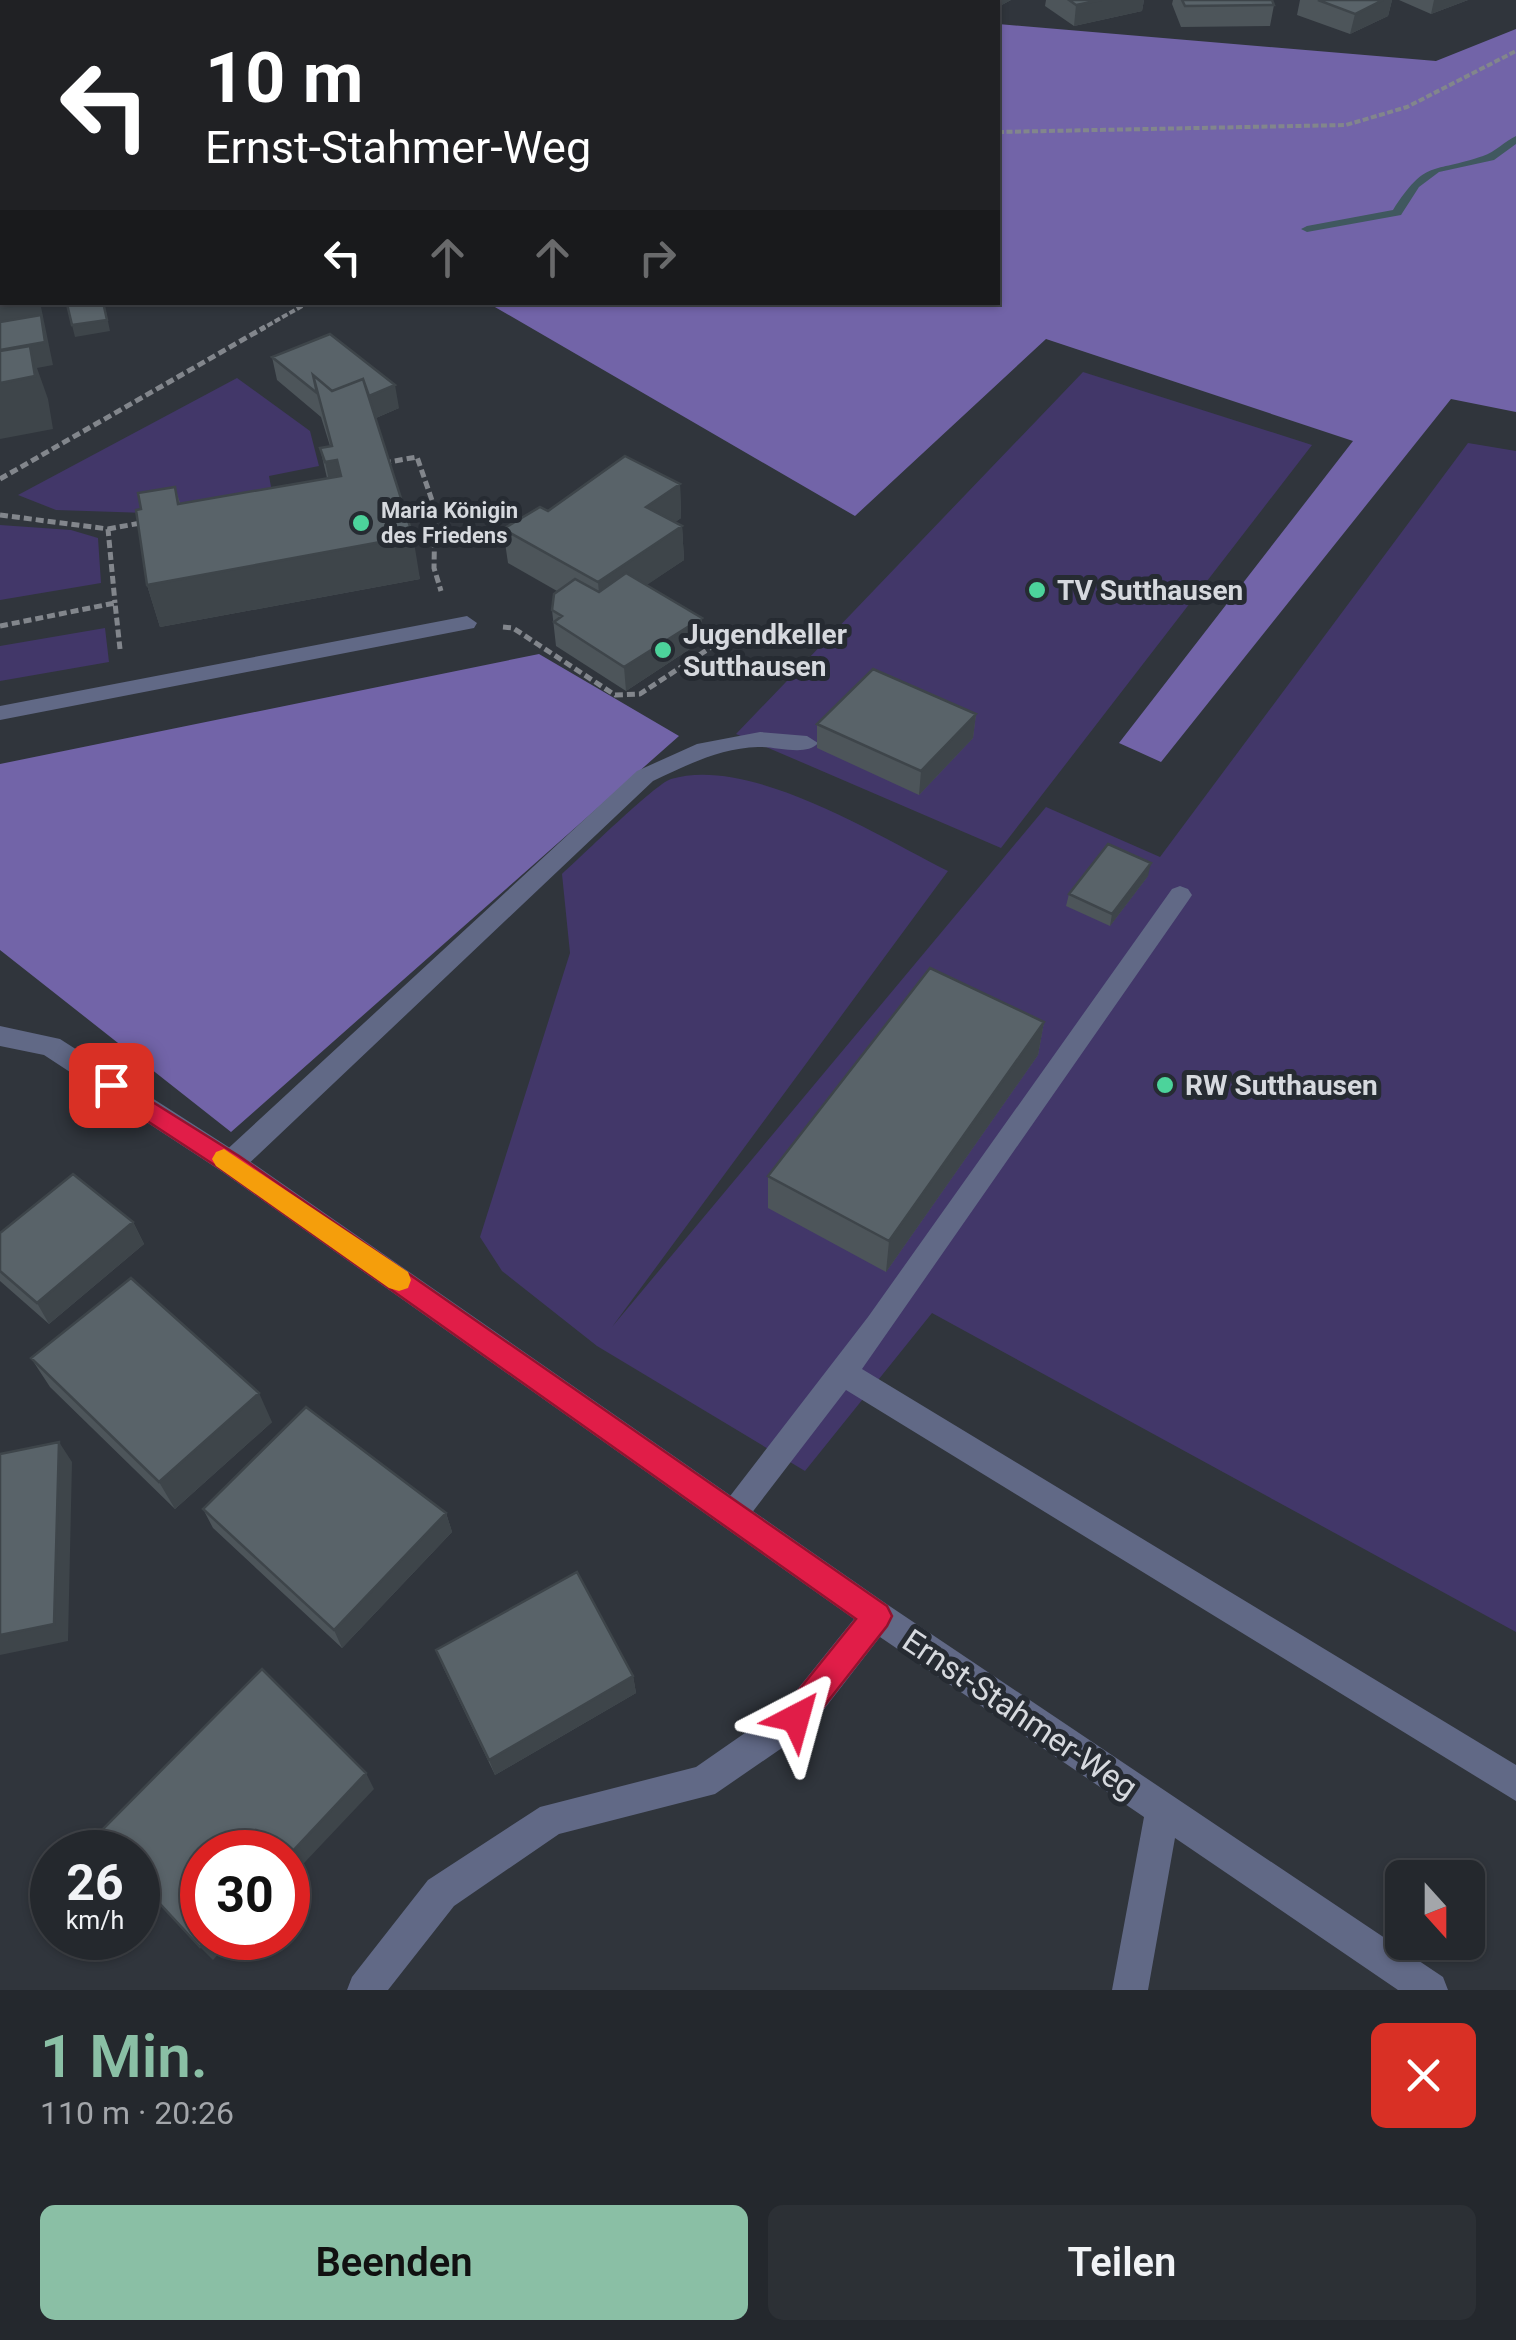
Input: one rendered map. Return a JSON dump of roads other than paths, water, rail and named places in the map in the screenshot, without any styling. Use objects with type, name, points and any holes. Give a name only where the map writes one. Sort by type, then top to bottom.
[{"type":"street","points":[[0,713],[467,623]]},
{"type":"street","points":[[230,1163],[645,776],[712,744],[765,737],[807,743]]},
{"type":"street","points":[[734,1514],[842,1372],[1180,895]]},
{"type":"street","name":"Ernst-Stahmer-Weg","points":[[0,1036],[51,1046],[230,1163],[877,1616],[1430,1990]]},
{"type":"street","points":[[842,1372],[1516,1784]]},
{"type":"street","name":"Ernst-Stahmer-Weg","points":[[365,1990],[441,1893],[552,1818],[703,1782],[796,1718],[877,1616]]},
{"type":"street","name":"Ernst-Stahmer-Weg","points":[[1130,1990],[1162,1812]]},
{"type":"waterway","points":[[1307,229],[1397,213],[1415,185],[1435,170],[1490,158],[1516,139]]},
{"type":"place","name":"Maria Königin des Friedens","points":[[361,523]]},
{"type":"place","name":"TV Sutthausen","points":[[1037,590]]},
{"type":"place","name":"Jugendkeller Sutthausen","points":[[663,650]]},
{"type":"place","name":"RW Sutthausen","points":[[1165,1085]]}]
